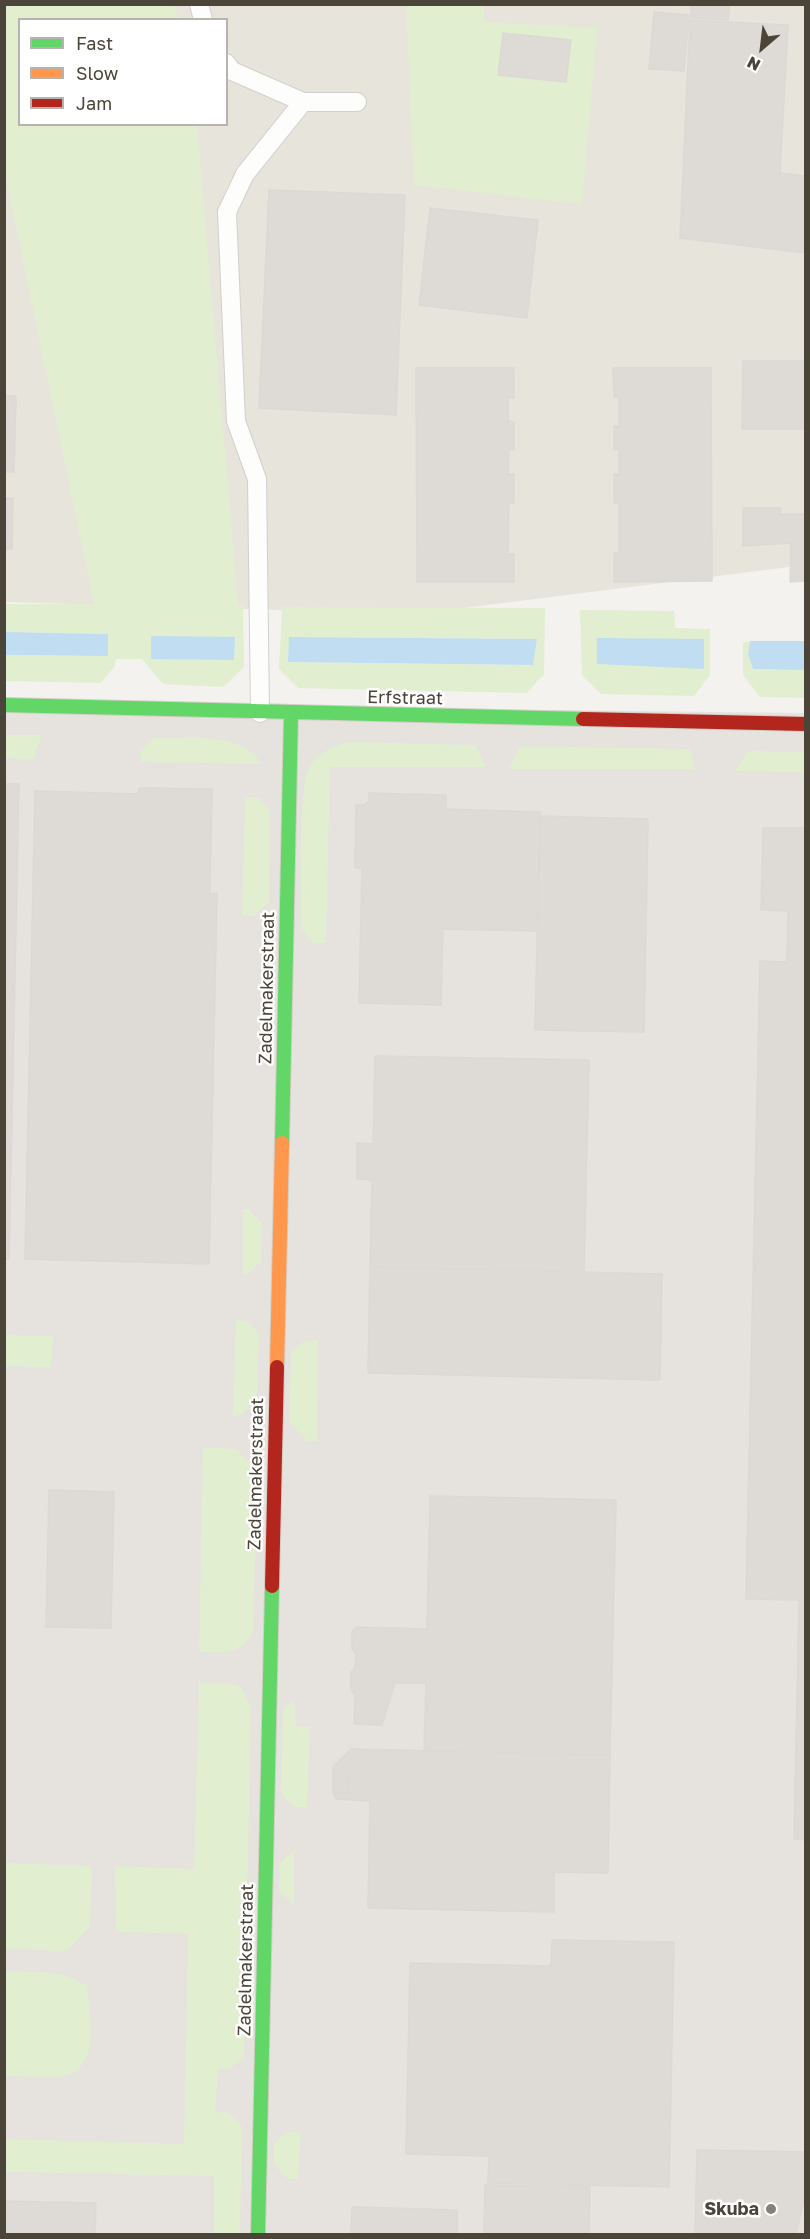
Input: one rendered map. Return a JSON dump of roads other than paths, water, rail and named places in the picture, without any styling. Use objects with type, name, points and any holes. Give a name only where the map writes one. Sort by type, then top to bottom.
[{"type":"street","name":"Erfstraat","points":[[4,705],[291,714],[806,724]]},
{"type":"street","name":"Zadelmakerstraat","points":[[258,2235],[291,714]]},
{"type":"lane","points":[[228,66],[232,71],[303,102],[357,102]]},
{"type":"lane","points":[[260,713],[257,479],[236,421],[227,212],[245,174],[303,102]]},
{"type":"water","points":[[5,632],[108,634],[108,656],[5,655]]},
{"type":"water","points":[[151,636],[235,637],[234,660],[151,659]]},
{"type":"water","points":[[289,637],[537,639],[533,665],[288,662]]},
{"type":"water","points":[[597,638],[704,639],[704,669],[597,664]]},
{"type":"water","points":[[750,641],[805,641],[805,670],[753,669],[748,654]]},
{"type":"place","name":"Skuba","points":[[771,2209]]}]
